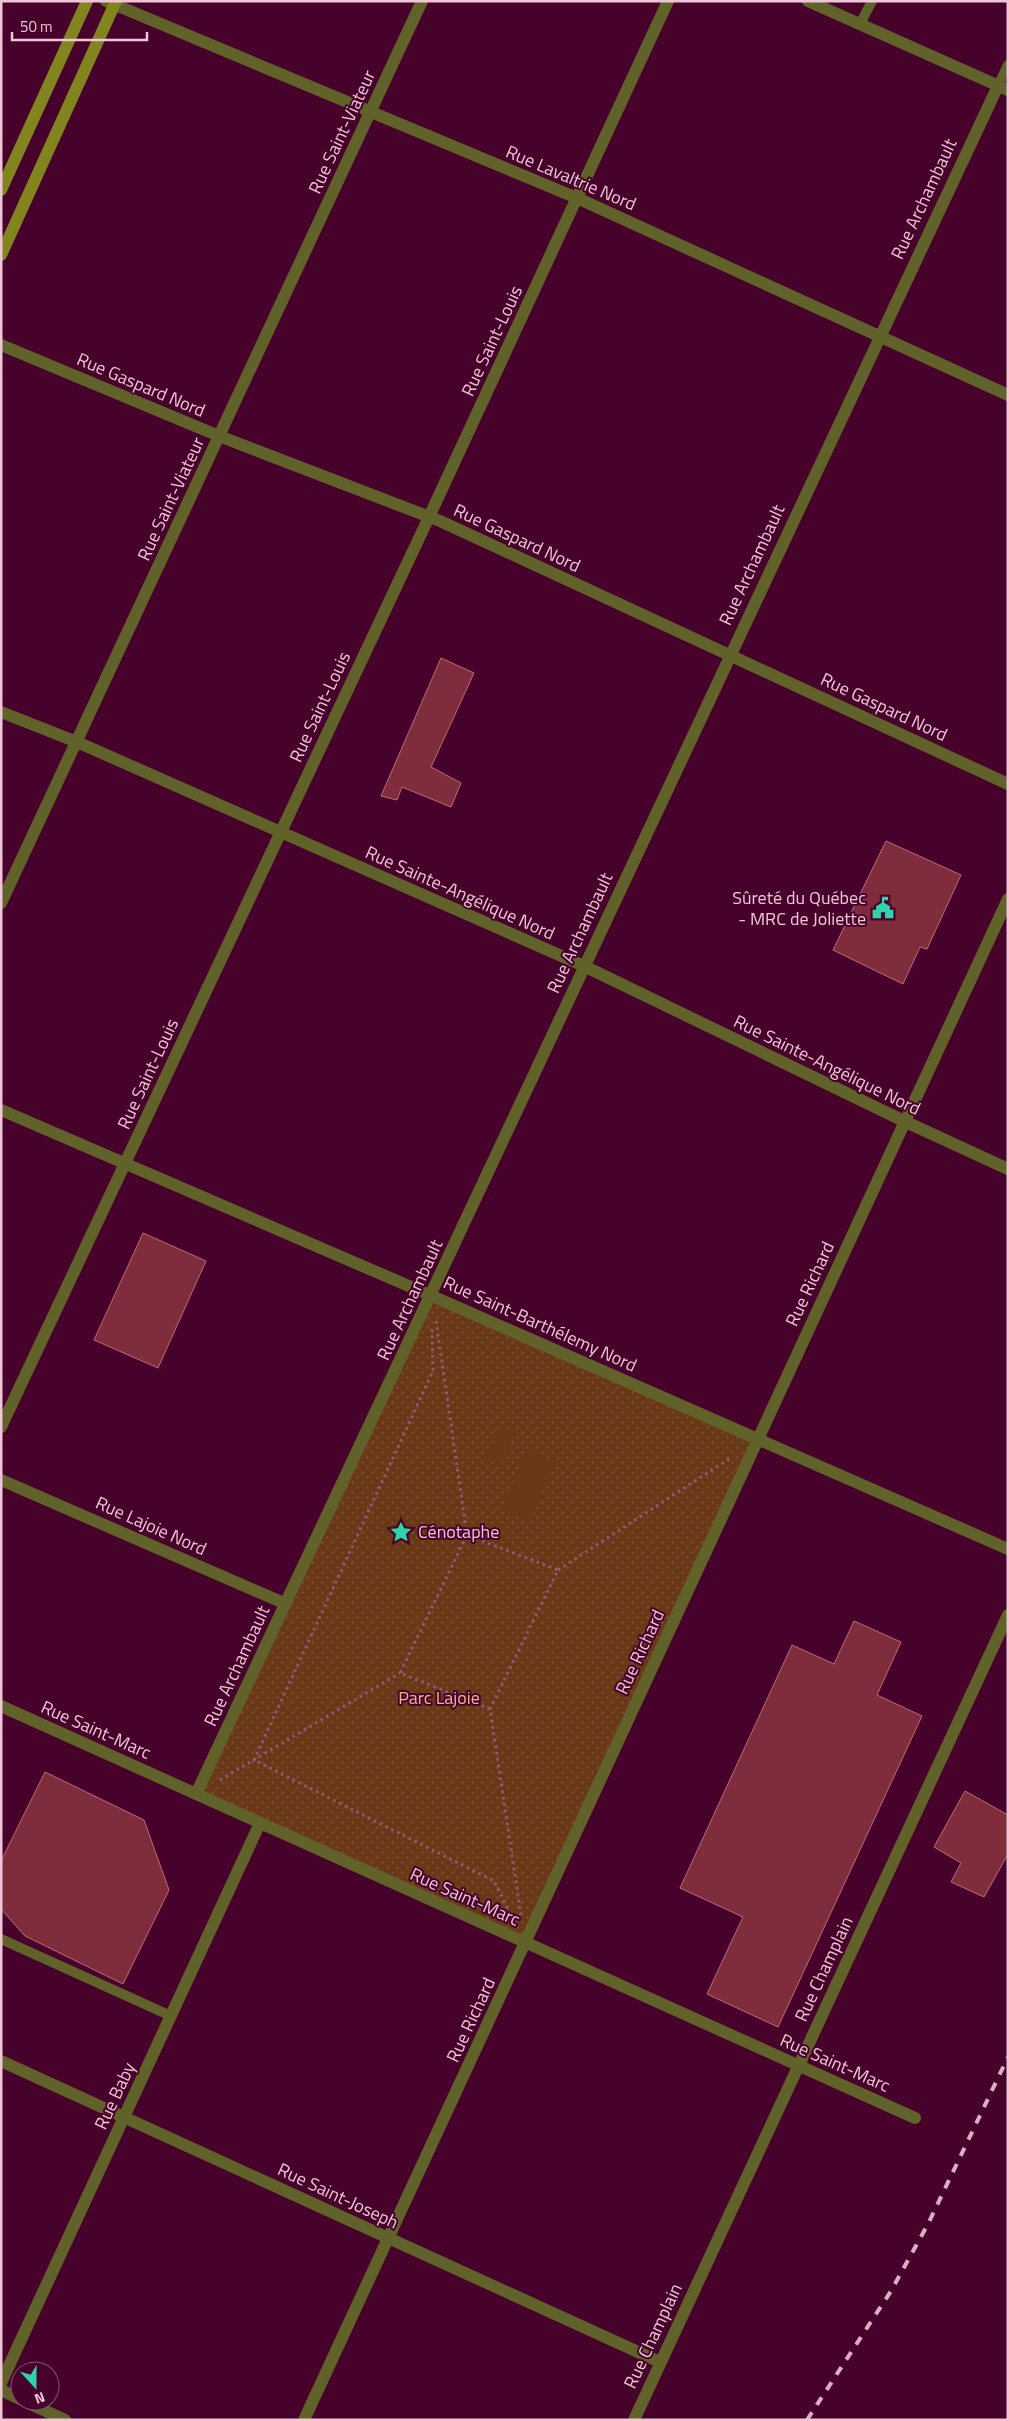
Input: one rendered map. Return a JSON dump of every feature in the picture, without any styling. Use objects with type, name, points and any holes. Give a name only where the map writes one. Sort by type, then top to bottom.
[{"type":"main road","points":[[1,190],[87,1]]},
{"type":"main road","points":[[1,255],[112,2]]},
{"type":"street","name":"Rue Saint-Viateur","points":[[1,903],[422,1]]},
{"type":"street","name":"Rue Saint-Louis","points":[[1,1427],[429,517],[668,1]]},
{"type":"street","points":[[808,1],[1003,88]]},
{"type":"street","name":"Rue Lavaltrie Nord","points":[[112,2],[370,113],[577,198],[1008,395]]},
{"type":"street","name":"Rue Archambault","points":[[196,1794],[432,1296],[584,966],[879,336],[1003,88]]},
{"type":"street","name":"Rue Gaspard Nord","points":[[1,345],[219,436],[429,517],[1008,784]]},
{"type":"street","name":"Rue Sainte-Angélique Nord","points":[[1,712],[77,742],[584,966],[906,1122],[1008,1169]]},
{"type":"street","name":"Rue Richard","points":[[304,2420],[1008,899]]},
{"type":"street","name":"Rue Saint-Barthélemy Nord","points":[[1,1110],[432,1296],[1008,1549]]},
{"type":"street","name":"Rue Lajoie Nord","points":[[1,1480],[286,1604]]},
{"type":"street","name":"Rue Champlain","points":[[634,2420],[1008,1614]]},
{"type":"street","name":"Rue Saint-Marc","points":[[1,1706],[915,2118]]},
{"type":"street","name":"Rue Baby","points":[[1,2383],[260,1823]]},
{"type":"street","name":"Rue Saint-Joseph","points":[[1,2061],[660,2362]]},
{"type":"street","points":[[46,2411],[65,2420]]},
{"type":"lane","points":[[860,24],[872,1]]},
{"type":"lane","points":[[1003,88],[1008,65]]},
{"type":"lane","points":[[1,1939],[171,2016]]},
{"type":"path","points":[[196,1794],[400,1673],[466,1535],[432,1296]]},
{"type":"path","points":[[254,1760],[433,1371],[432,1296]]},
{"type":"path","points":[[526,1943],[490,1709],[558,1570],[733,1456]]},
{"type":"path","points":[[466,1535],[558,1570]]},
{"type":"path","points":[[400,1673],[490,1709]]},
{"type":"path","points":[[254,1760],[494,1881],[526,1943]]},
{"type":"green space","name":"Parc Lajoie","points":[[432,1296],[758,1440],[526,1943],[196,1794],[280,1601]]},
{"type":"green space","points":[[500,1426],[515,1432],[501,1466],[486,1459]]},
{"type":"green space","points":[[527,1450],[555,1462],[529,1521],[501,1509]]},
{"type":"building","points":[[441,658],[474,673],[431,767],[461,783],[451,807],[402,787],[397,800],[381,796]]},
{"type":"building","points":[[886,841],[961,875],[927,949],[920,947],[903,984],[833,950]]},
{"type":"building","points":[[143,1233],[206,1261],[158,1368],[94,1340]]},
{"type":"building","points":[[854,1621],[901,1642],[877,1695],[922,1716],[778,2027],[707,1994],[743,1917],[680,1888],[792,1645],[834,1664]]},
{"type":"building","points":[[45,1772],[144,1820],[169,1890],[123,1984],[25,1936],[1,1909],[1,1861]]},
{"type":"building","points":[[965,1791],[1008,1815],[1008,1854],[984,1897],[951,1882],[961,1863],[934,1847]]},
{"type":"railway","points":[[807,2420],[891,2291],[928,2224],[1008,2057]]},
{"type":"place","name":"Sûreté du Québec - MRC de Joliette","points":[[883,908]]},
{"type":"place","name":"Cénotaphe","points":[[401,1532]]}]
